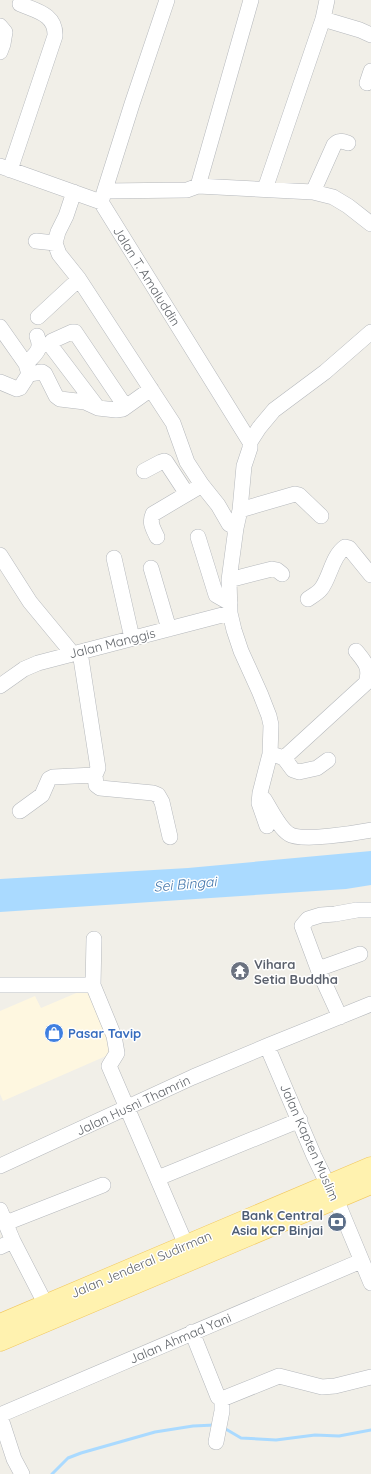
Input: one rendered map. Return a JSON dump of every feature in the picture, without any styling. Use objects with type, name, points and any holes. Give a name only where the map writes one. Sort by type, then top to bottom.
[{"type":"main road","name":"Jalan Jenderal Sudirman","points":[[0,1324],[46,1305],[78,1300],[332,1192],[371,1167]]},
{"type":"main road","name":"Jalan Jenderal Sudirman","points":[[332,1192],[371,1184]]},
{"type":"main road","name":"Jalan Jenderal Sudirman","points":[[0,1341],[186,1245],[223,1238]]},
{"type":"street","points":[[103,197],[167,0]]},
{"type":"street","points":[[198,186],[251,0]]},
{"type":"street","points":[[265,189],[323,19],[327,0]]},
{"type":"street","points":[[20,4],[52,19],[55,36],[5,168],[74,192],[103,197],[187,190],[198,186],[313,192],[333,197],[348,206],[371,224]]},
{"type":"street","points":[[323,19],[360,30],[371,35]]},
{"type":"street","points":[[0,26],[5,32],[0,52]]},
{"type":"street","points":[[313,192],[336,142],[340,141],[348,143]]},
{"type":"street","points":[[74,192],[55,243],[59,254],[79,280],[173,423],[187,462],[202,485],[218,504],[229,524],[236,528]]},
{"type":"street","name":"Jalan T. Amaluddin","points":[[103,197],[250,442]]},
{"type":"street","points":[[36,241],[55,243]]},
{"type":"street","points":[[38,316],[79,280]]},
{"type":"street","points":[[0,327],[27,368],[45,374],[56,396],[60,398],[85,402],[98,408],[116,410],[123,409],[125,406],[150,389]]},
{"type":"street","points":[[98,408],[51,346],[52,342],[75,332],[125,406]]},
{"type":"street","points":[[328,760],[318,768],[299,772],[292,770],[277,756],[271,735],[269,716],[241,651],[234,630],[230,608],[229,580],[240,510],[244,466],[250,448],[250,442],[274,410],[324,372],[371,332]]},
{"type":"street","points":[[0,382],[17,389],[20,388],[27,368],[37,353],[39,347],[40,342],[37,336]]},
{"type":"street","points":[[144,471],[161,462],[166,462],[187,494]]},
{"type":"street","points":[[157,537],[151,524],[153,514],[202,485]]},
{"type":"street","points":[[240,510],[295,494],[299,495],[321,516]]},
{"type":"street","points":[[198,537],[216,595],[230,608]]},
{"type":"street","points":[[308,599],[321,589],[333,564],[342,549],[345,547],[349,548],[369,567]]},
{"type":"street","points":[[0,556],[30,602],[76,653],[98,768],[95,774],[96,785],[100,788],[153,793],[158,795],[162,802],[170,837]]},
{"type":"street","points":[[114,558],[132,638]]},
{"type":"street","points":[[152,568],[169,629]]},
{"type":"street","points":[[229,580],[272,569],[277,570],[282,574]]},
{"type":"street","name":"Jalan Manggis","points":[[0,686],[24,669],[38,663],[169,629],[230,608]]},
{"type":"street","points":[[267,826],[260,808],[260,793],[277,756],[366,683],[371,675],[370,668],[364,657]]},
{"type":"street","points":[[20,812],[42,795],[49,779],[53,776],[95,774]]},
{"type":"street","points":[[260,793],[285,831],[292,836],[304,837],[351,834],[371,830]]},
{"type":"street","points":[[340,1017],[318,969],[302,926],[308,918],[357,910],[371,910]]},
{"type":"street","points":[[94,938],[93,985],[114,1036],[117,1053],[109,1066],[186,1245]]},
{"type":"street","points":[[318,969],[360,954]]},
{"type":"street","points":[[0,985],[93,985]]},
{"type":"street","name":"Jalan Husni Thamrin","points":[[0,1166],[193,1077],[371,1004]]},
{"type":"street","name":"Jalan Kapten Muslim","points":[[267,1046],[371,1283]]},
{"type":"street","points":[[158,1178],[300,1120]]},
{"type":"street","points":[[46,1305],[7,1244],[3,1216],[104,1185]]},
{"type":"street","name":"Jalan Ahmad Yani","points":[[0,1416],[361,1260]]},
{"type":"street","points":[[192,1332],[222,1405]]},
{"type":"street","points":[[217,1436],[222,1405],[225,1399],[279,1376],[322,1387],[335,1386],[371,1377]]},
{"type":"street","points":[[0,1416],[14,1459],[22,1474]]},
{"type":"shaded area","name":"Pasar Tavip","points":[[88,988],[113,1053],[3,1101],[0,1094],[0,1011],[35,996],[41,1008]]},
{"type":"water","name":"Sei Bingai","points":[[371,851],[371,885],[346,889],[0,912],[0,879],[188,868]]},
{"type":"waterway","points":[[52,1474],[68,1458],[81,1453],[155,1432],[193,1426],[215,1425]]},
{"type":"waterway","points":[[224,1428],[241,1438],[276,1440],[315,1435],[339,1436],[371,1430]]},
{"type":"place","name":"Vihara Setia Buddha","points":[[240,971]]},
{"type":"place","name":"Pasar Tavip","points":[[54,1033]]},
{"type":"place","name":"Bank Central Asia KCP Binjai","points":[[337,1222]]}]
